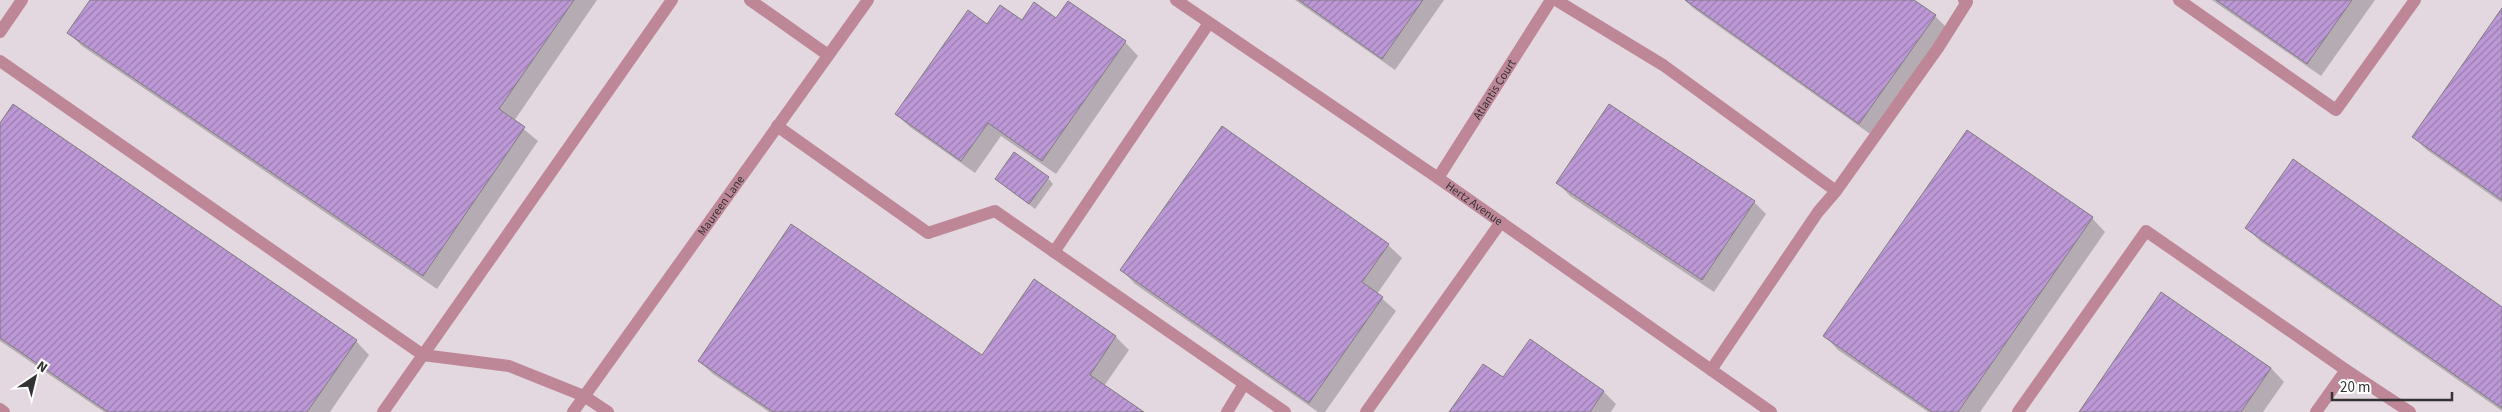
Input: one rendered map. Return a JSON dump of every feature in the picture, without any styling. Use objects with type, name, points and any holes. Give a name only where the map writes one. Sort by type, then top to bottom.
[{"type":"street","points":[[0,32],[22,0]]},
{"type":"street","points":[[383,412],[672,0]]},
{"type":"street","points":[[750,0],[828,55]]},
{"type":"street","name":"Maureen Lane","points":[[573,412],[868,0]]},
{"type":"street","name":"Hertz Avenue","points":[[1176,0],[1438,178],[1771,412]]},
{"type":"street","name":"Atlantis Court","points":[[1438,178],[1551,0]]},
{"type":"street","points":[[1556,0],[1663,65],[1836,191]]},
{"type":"street","points":[[1711,370],[1818,212],[1836,191],[1938,48],[1967,2],[1964,0]]},
{"type":"street","points":[[2179,0],[2336,110],[2415,0]]},
{"type":"street","points":[[1054,252],[1209,22]]},
{"type":"street","points":[[0,61],[423,355],[510,366],[584,396],[608,412]]},
{"type":"street","points":[[778,126],[928,233],[995,211],[1285,412]]},
{"type":"street","points":[[1366,412],[1501,222]]},
{"type":"street","points":[[2018,412],[2146,230],[2346,370],[2410,412]]},
{"type":"street","points":[[2316,412],[2346,370]]},
{"type":"street","points":[[1227,412],[1244,384]]},
{"type":"street","points":[[0,409],[4,412]]},
{"type":"shaded area","points":[[0,0],[2502,0],[2502,412],[0,412]]},
{"type":"building","points":[[90,0],[574,0],[499,109],[525,127],[423,276],[67,33]]},
{"type":"building","points":[[1299,0],[1423,0],[1382,59]]},
{"type":"building","points":[[1685,0],[1914,0],[1936,15],[1859,124]]},
{"type":"building","points":[[2216,0],[2352,0],[2307,64]]},
{"type":"building","points":[[1068,1],[1126,41],[1042,161],[988,123],[961,161],[895,114],[968,10],[987,24],[1000,5],[1022,20],[1034,2],[1056,18]]},
{"type":"building","points":[[2502,8],[2502,200],[2412,137]]},
{"type":"building","points":[[13,104],[357,340],[307,412],[108,412],[0,338],[0,123]]},
{"type":"building","points":[[1609,104],[1755,201],[1702,280],[1556,183]]},
{"type":"building","points":[[1222,126],[1389,244],[1362,282],[1383,297],[1309,403],[1120,270]]},
{"type":"building","points":[[1967,130],[2093,217],[1958,412],[1932,412],[1823,336]]},
{"type":"building","points":[[1014,152],[1049,177],[1029,204],[995,179]]},
{"type":"building","points":[[2293,159],[2502,307],[2502,408],[2245,228]]},
{"type":"building","points":[[791,224],[982,355],[1034,279],[1116,336],[1090,375],[1144,412],[773,412],[698,361]]},
{"type":"building","points":[[2161,292],[2271,368],[2241,412],[2079,412]]},
{"type":"building","points":[[1530,339],[1604,391],[1590,412],[1449,412],[1483,364],[1503,377]]}]
